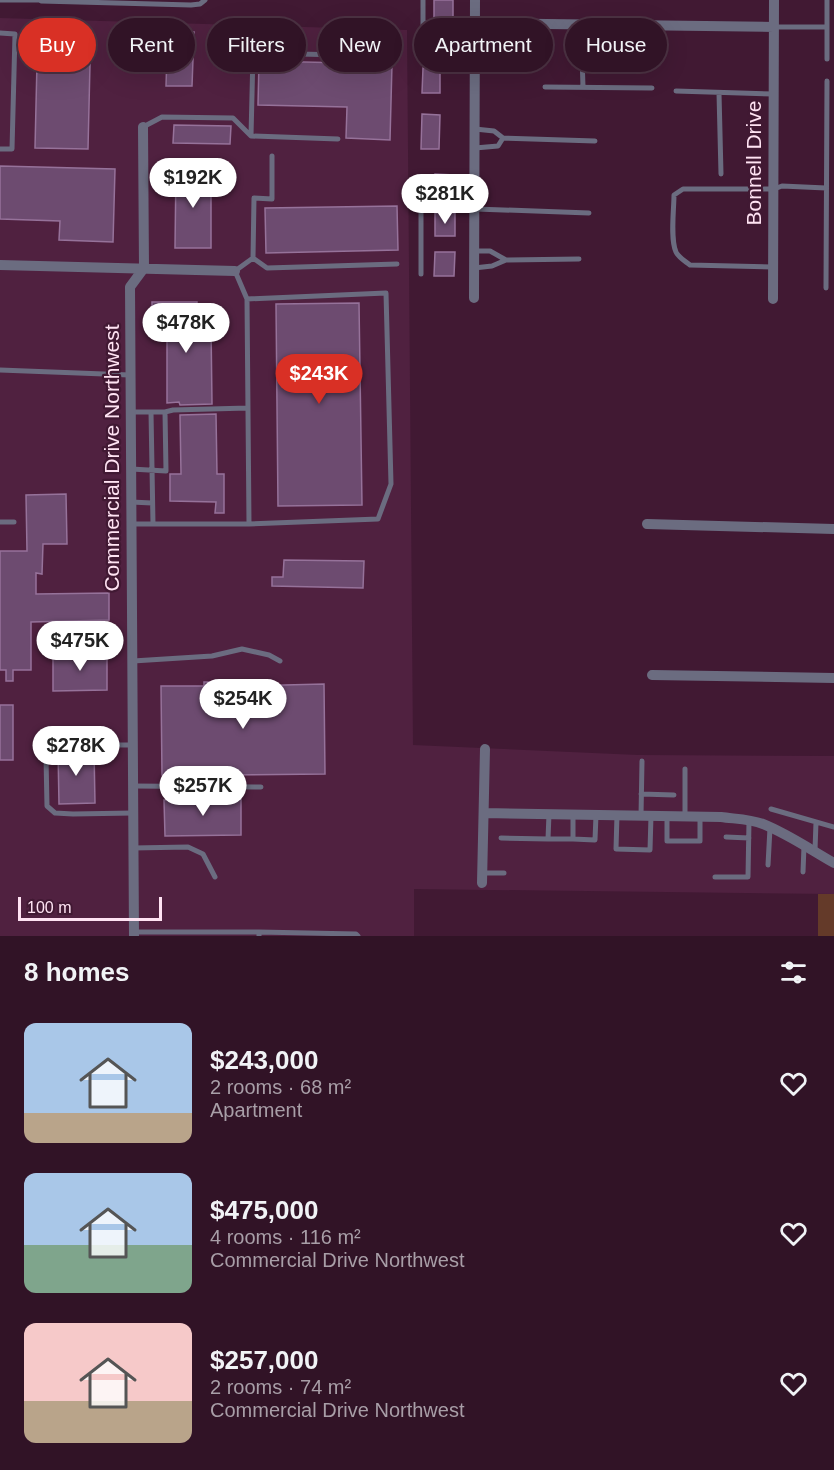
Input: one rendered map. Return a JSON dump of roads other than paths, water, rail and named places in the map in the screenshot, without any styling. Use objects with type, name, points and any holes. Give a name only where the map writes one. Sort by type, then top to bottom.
[{"type":"street","points":[[475,0],[475,18]]},
{"type":"street","name":"Bonnell Drive","points":[[773,300],[774,0]]},
{"type":"street","points":[[667,25],[774,27]]},
{"type":"street","points":[[474,298],[475,72]]},
{"type":"street","points":[[143,128],[144,268]]},
{"type":"street","points":[[0,265],[235,271]]},
{"type":"street","name":"Commercial Drive Northwest","points":[[134,934],[129,287],[144,268]]},
{"type":"street","points":[[647,524],[834,529]]},
{"type":"street","points":[[652,675],[834,678]]},
{"type":"street","points":[[482,878],[485,749]]},
{"type":"street","points":[[484,813],[685,816],[749,821],[770,828],[834,863]]},
{"type":"lane","points":[[0,0],[191,5],[200,4],[205,0]]},
{"type":"lane","points":[[423,0],[423,18]]},
{"type":"lane","points":[[827,0],[827,59]]},
{"type":"lane","points":[[774,27],[827,27]]},
{"type":"lane","points":[[0,33],[15,34],[12,150],[0,149]]},
{"type":"lane","points":[[251,136],[253,52],[318,54]]},
{"type":"lane","points":[[583,72],[583,87]]},
{"type":"lane","points":[[826,288],[827,81]]},
{"type":"lane","points":[[545,87],[652,88]]},
{"type":"lane","points":[[676,91],[774,94]]},
{"type":"lane","points":[[719,93],[721,174]]},
{"type":"lane","points":[[143,128],[162,117],[233,118],[251,136],[338,139]]},
{"type":"lane","points":[[475,129],[494,131],[503,138],[595,141]]},
{"type":"lane","points":[[475,148],[498,146],[503,138]]},
{"type":"lane","points":[[253,258],[254,198],[272,199],[272,156]]},
{"type":"lane","points":[[421,182],[421,273]]},
{"type":"lane","points":[[773,267],[690,265],[682,260],[676,253],[674,244],[674,195],[683,189],[774,189],[782,186],[826,188]]},
{"type":"lane","points":[[422,207],[589,213]]},
{"type":"lane","points":[[474,251],[490,251],[506,260]]},
{"type":"lane","points":[[253,258],[267,268],[397,264]]},
{"type":"lane","points":[[249,524],[248,299],[235,271],[253,258]]},
{"type":"lane","points":[[474,268],[492,266],[506,260],[579,259]]},
{"type":"lane","points":[[132,524],[249,524],[378,519],[391,484],[386,293],[248,299]]},
{"type":"lane","points":[[0,370],[131,375]]},
{"type":"lane","points":[[131,412],[248,408]]},
{"type":"lane","points":[[131,469],[166,471],[165,411]]},
{"type":"lane","points":[[151,412],[153,524]]},
{"type":"lane","points":[[131,502],[152,502]]},
{"type":"lane","points":[[0,522],[14,522]]},
{"type":"lane","points":[[133,661],[212,656],[242,649],[268,655],[280,661]]},
{"type":"lane","points":[[133,745],[64,745],[52,748],[46,757],[47,806],[55,813],[108,815],[134,813]]},
{"type":"lane","points":[[617,815],[616,849],[650,849],[641,794],[642,761]]},
{"type":"lane","points":[[685,769],[685,816]]},
{"type":"lane","points":[[134,786],[261,787]]},
{"type":"lane","points":[[641,794],[674,795]]},
{"type":"lane","points":[[771,809],[834,827]]},
{"type":"lane","points":[[548,839],[549,814]]},
{"type":"lane","points":[[573,815],[573,839]]},
{"type":"lane","points":[[501,838],[595,840],[596,815]]},
{"type":"lane","points":[[667,816],[667,841],[700,841],[700,817]]},
{"type":"lane","points":[[715,877],[748,877],[749,821]]},
{"type":"lane","points":[[815,852],[816,822]]},
{"type":"lane","points":[[768,865],[770,828]]},
{"type":"lane","points":[[726,837],[749,838]]},
{"type":"lane","points":[[802,872],[804,846]]},
{"type":"lane","points":[[134,848],[188,847],[204,854],[215,877]]},
{"type":"lane","points":[[482,878],[504,873]]},
{"type":"lane","points":[[134,934],[356,934],[358,936]]}]
